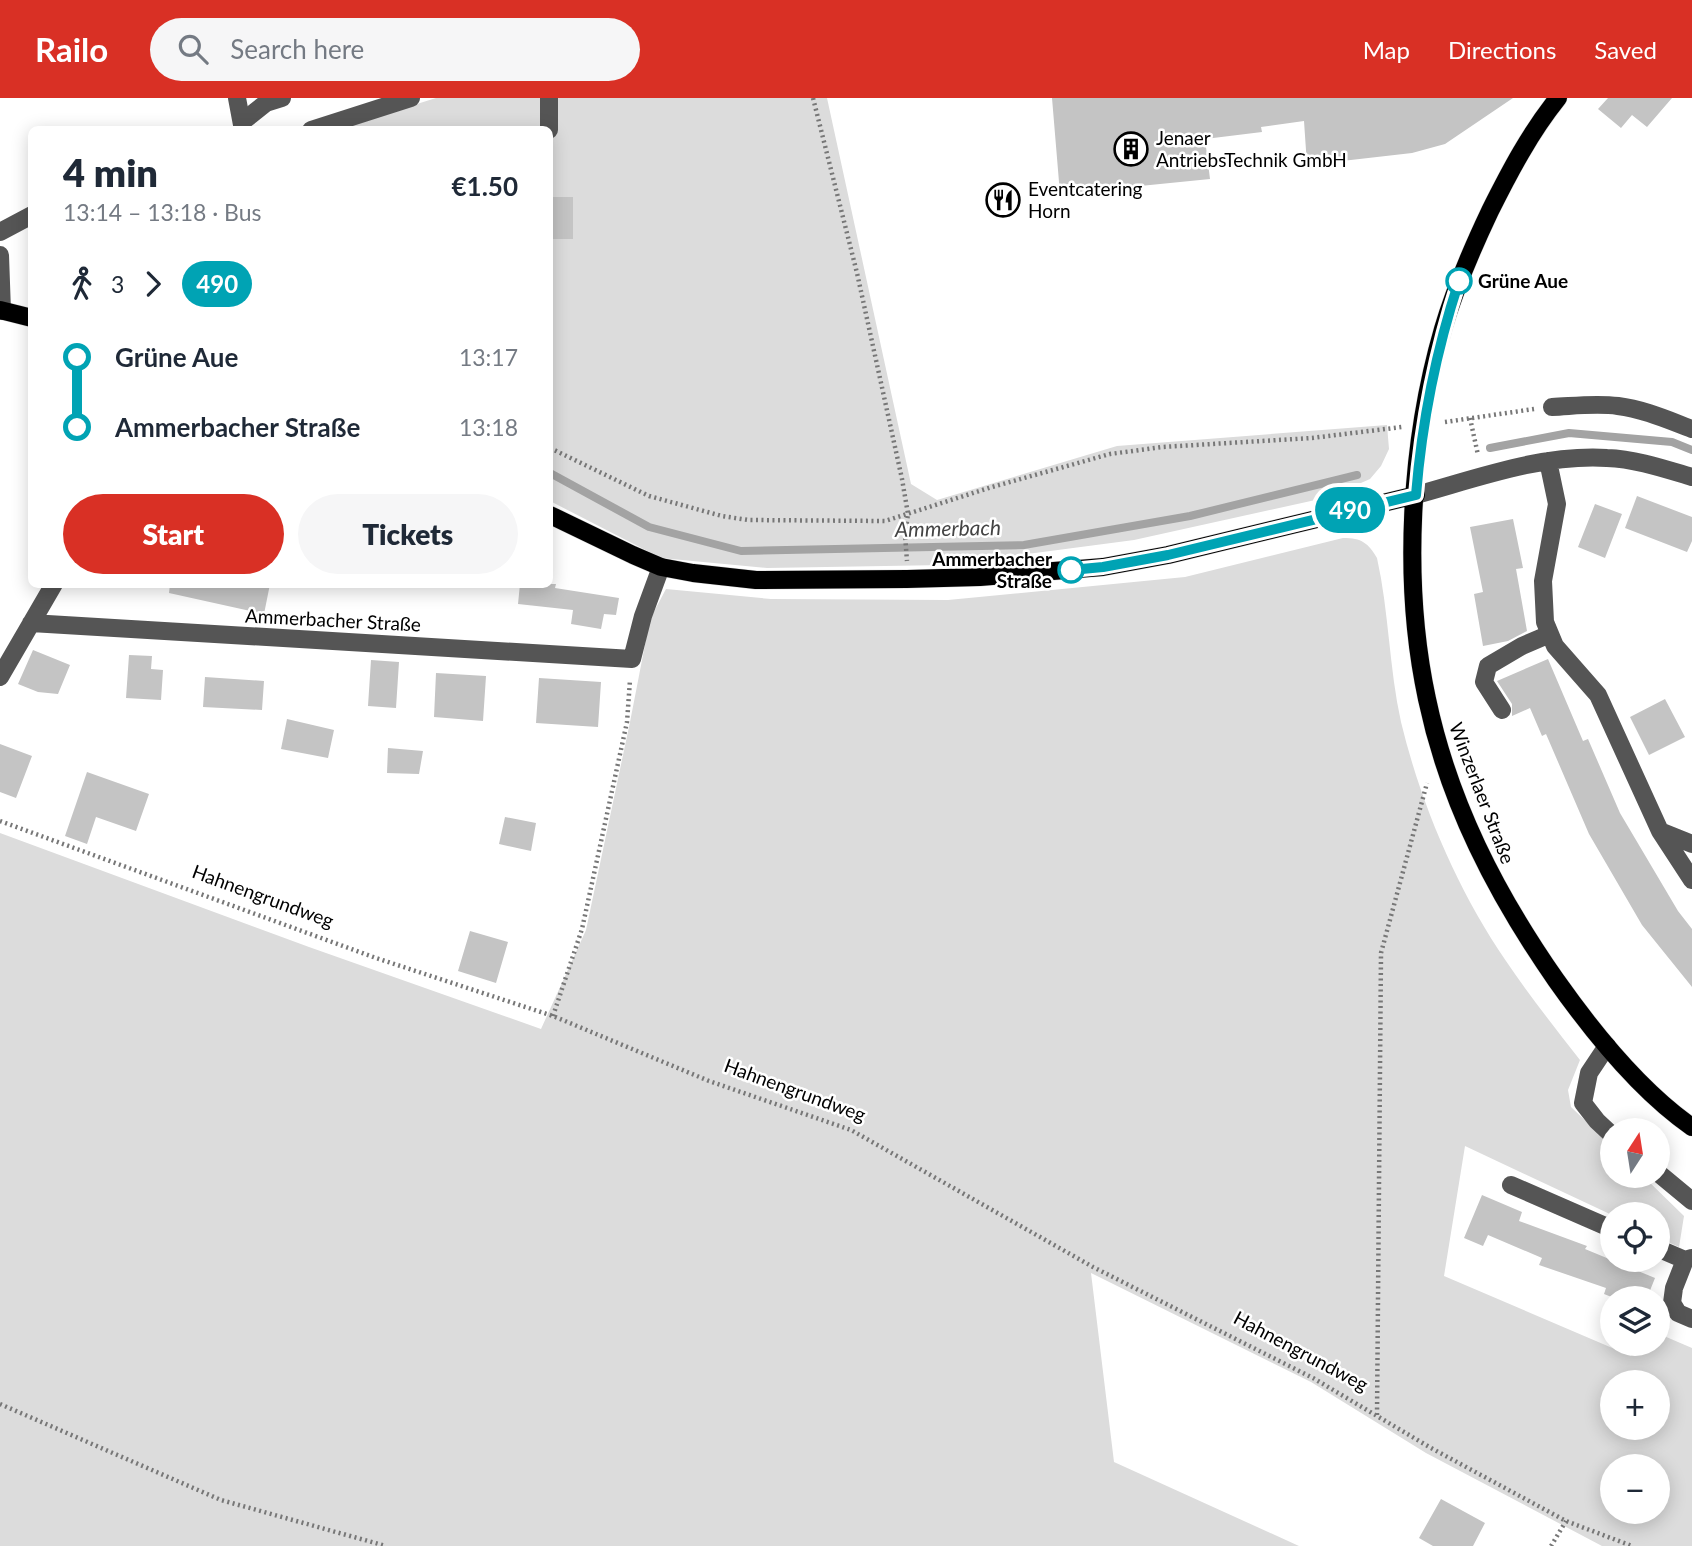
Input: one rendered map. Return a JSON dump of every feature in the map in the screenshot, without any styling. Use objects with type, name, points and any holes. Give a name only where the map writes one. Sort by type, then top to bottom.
[{"type":"main road","name":"Winzerlaer Straße","points":[[1558,98],[1540,121],[1510,170],[1469,256],[1443,330],[1423,425],[1416,495],[1413,584],[1417,642],[1440,752],[1472,838],[1492,880],[1588,1026],[1679,1118],[1692,1127]]},
{"type":"main road","points":[[1,310],[28,317]]},
{"type":"main road","points":[[553,516],[661,566],[723,577],[793,581],[980,577],[1103,567],[1168,555],[1416,495]]},
{"type":"street","points":[[237,98],[242,126]]},
{"type":"street","points":[[242,126],[266,103],[282,98]]},
{"type":"street","points":[[324,126],[411,98]]},
{"type":"street","points":[[549,98],[549,126]]},
{"type":"street","points":[[0,232],[28,217]]},
{"type":"street","points":[[0,256],[1,310]]},
{"type":"street","points":[[1552,407],[1618,405],[1692,429]]},
{"type":"street","points":[[1416,495],[1569,458],[1609,458],[1692,477]]},
{"type":"street","points":[[1548,461],[1557,504],[1543,581],[1545,622],[1555,646],[1598,695],[1660,831],[1692,880]]},
{"type":"street","points":[[632,659],[643,616],[661,566]]},
{"type":"street","points":[[0,677],[52,588]]},
{"type":"street","name":"Ammerbacher Straße","points":[[31,623],[632,659]]},
{"type":"street","points":[[1502,710],[1484,682],[1488,666],[1522,646],[1550,634]]},
{"type":"street","points":[[1660,831],[1692,844]]},
{"type":"street","points":[[1600,1124],[1583,1103],[1589,1073],[1607,1046]]},
{"type":"street","points":[[1670,1183],[1692,1201]]},
{"type":"street","points":[[1511,1185],[1600,1223]]},
{"type":"street","points":[[1670,1253],[1688,1259],[1674,1288],[1672,1303],[1678,1314],[1692,1319]]},
{"type":"path","points":[[813,98],[857,273],[902,479],[908,514],[905,535],[907,564]]},
{"type":"path","points":[[1446,422],[1552,407]]},
{"type":"path","points":[[1469,418],[1478,454]]},
{"type":"path","points":[[553,449],[649,496],[722,516],[748,520],[886,521],[1028,476],[1110,454],[1163,447],[1312,438],[1402,427]]},
{"type":"path","points":[[553,1016],[582,929],[607,820],[627,722],[632,659]]},
{"type":"path","points":[[1377,1416],[1381,953],[1428,780]]},
{"type":"path","name":"Hahnengrundweg","points":[[0,821],[376,958],[553,1016],[709,1081],[851,1129],[1093,1267],[1313,1378],[1566,1521],[1632,1546]]},
{"type":"path","points":[[0,1404],[221,1500],[387,1546]]},
{"type":"path","points":[[1551,1546],[1566,1521]]},
{"type":"shaded area","points":[[436,98],[827,98],[911,484],[937,500],[1117,446],[1387,425],[1389,449],[1381,466],[1370,479],[1329,497],[1134,540],[944,565],[767,568],[661,558],[553,503],[553,126],[347,126]]},
{"type":"shaded area","points":[[1343,538],[1364,542],[1371,549],[1377,558],[1394,681],[1409,753],[1430,816],[1457,877],[1506,961],[1580,1060],[1568,1090],[1571,1107],[1600,1135],[1600,1188],[1655,1188],[1670,1202],[1600,1202],[1600,1209],[1465,1146],[1444,1276],[1600,1343],[1600,1356],[1670,1356],[1670,1339],[1692,1348],[1692,1546],[1602,1546],[1426,1453],[1311,1382],[1091,1273],[1114,1462],[1299,1546],[0,1546],[0,833],[541,1029],[586,930],[650,619],[666,589],[771,599],[948,600],[1185,577]]},
{"type":"shaded area","points":[[1670,1202],[1684,1216],[1679,1247],[1670,1243]]},
{"type":"building","name":"Jenaer AntriebsTechnik GmbH","points":[[1052,98],[1513,98],[1445,144],[1412,153],[1307,165],[1304,121],[1261,127],[1262,132],[1205,139],[1210,179],[1060,194]]},
{"type":"building","points":[[1608,98],[1672,98],[1647,127],[1632,115],[1621,128],[1598,109]]},
{"type":"building","points":[[553,197],[573,197],[573,239],[553,239]]},
{"type":"building","points":[[1637,496],[1692,517],[1692,541],[1687,552],[1625,528]]},
{"type":"building","points":[[1595,504],[1622,514],[1605,558],[1578,547]]},
{"type":"building","points":[[1513,519],[1523,568],[1516,569],[1527,631],[1508,641],[1483,646],[1474,594],[1483,592],[1470,527]]},
{"type":"building","points":[[553,584],[556,584],[555,588],[619,598],[616,615],[604,614],[601,629],[571,624],[573,610],[518,604],[520,588],[553,588]]},
{"type":"building","points":[[170,588],[269,588],[264,614],[169,593]]},
{"type":"building","points":[[33,650],[70,665],[58,694],[38,692],[18,684]]},
{"type":"building","points":[[129,655],[152,656],[151,669],[163,670],[161,700],[126,698]]},
{"type":"building","points":[[1548,659],[1583,741],[1588,739],[1620,813],[1678,911],[1692,929],[1692,987],[1642,925],[1589,834],[1546,734],[1542,736],[1530,708],[1512,716],[1512,704],[1497,681]]},
{"type":"building","points":[[371,660],[399,662],[396,708],[368,706]]},
{"type":"building","points":[[436,673],[486,676],[483,721],[434,717]]},
{"type":"building","points":[[205,677],[264,681],[262,710],[203,707]]},
{"type":"building","points":[[539,678],[601,682],[598,727],[536,723]]},
{"type":"building","points":[[1665,699],[1685,737],[1649,755],[1630,717]]},
{"type":"building","points":[[287,719],[334,730],[328,758],[281,749]]},
{"type":"building","points":[[0,744],[32,756],[16,798],[0,792]]},
{"type":"building","points":[[388,748],[423,751],[419,774],[387,773]]},
{"type":"building","points":[[87,772],[149,794],[136,831],[96,817],[87,844],[65,836]]},
{"type":"building","points":[[505,817],[536,823],[531,851],[499,844]]},
{"type":"building","points":[[470,931],[508,942],[496,983],[458,971]]},
{"type":"building","points":[[1482,1195],[1522,1212],[1519,1221],[1587,1246],[1585,1249],[1600,1255],[1600,1272],[1641,1272],[1655,1278],[1652,1286],[1600,1286],[1539,1265],[1542,1258],[1488,1235],[1483,1246],[1464,1238]]},
{"type":"building","points":[[1441,1499],[1485,1523],[1473,1546],[1433,1546],[1419,1538]]},
{"type":"waterway","name":"Ammerbach","points":[[1490,448],[1569,433],[1672,442],[1692,450]]},
{"type":"waterway","name":"Ammerbach","points":[[553,475],[649,527],[741,551],[1024,545],[1190,516],[1357,475]]},
{"type":"bus line","name":"490","points":[[1071,570],[1168,555],[1416,495],[1423,425],[1430,388],[1443,330],[1459,281]]},
{"type":"place","name":"Jenaer AntriebsTechnik GmbH","points":[[1131,149]]},
{"type":"place","name":"Eventcatering Horn","points":[[1003,200]]},
{"type":"place","name":"Grüne Aue","points":[[1459,281]]},
{"type":"place","name":"Ammerbacher Straße","points":[[1071,570]]}]
